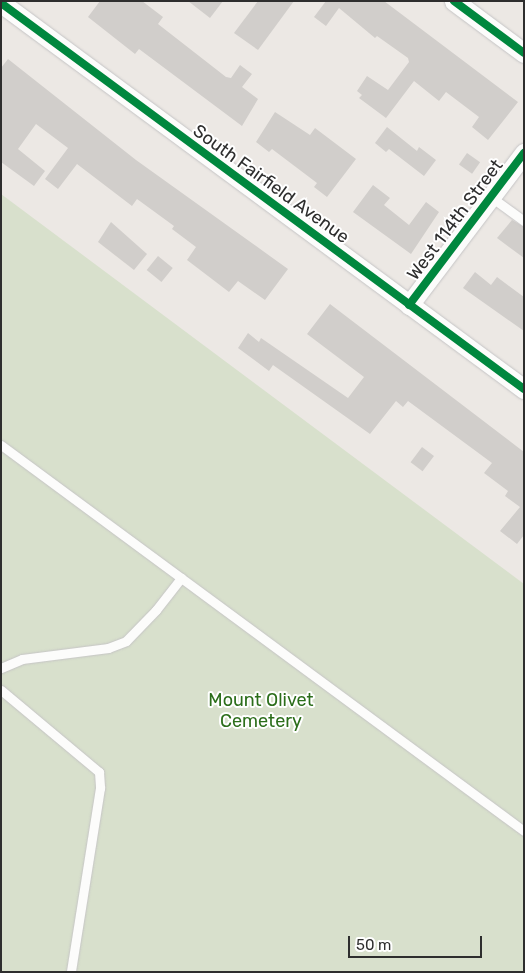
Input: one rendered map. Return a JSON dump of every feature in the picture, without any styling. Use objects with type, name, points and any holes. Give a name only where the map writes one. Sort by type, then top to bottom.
[{"type":"street","points":[[454,1],[524,53]]},
{"type":"street","name":"South Fairfield Avenue","points":[[1,3],[524,389]]},
{"type":"street","name":"West 114th Street","points":[[409,305],[524,153]]},
{"type":"lane","points":[[491,197],[524,221]]},
{"type":"lane","points":[[1,445],[524,831]]},
{"type":"lane","points":[[1,668],[22,659],[108,648],[126,641],[156,610],[181,578]]},
{"type":"lane","points":[[1,690],[99,772],[100,788],[71,972]]},
{"type":"green space","name":"Mount Olivet Cemetery","points":[[1,194],[524,584],[524,972],[1,972]]},
{"type":"building","points":[[100,1],[142,1],[163,17],[158,24],[226,77],[231,78],[240,65],[252,74],[242,87],[258,99],[242,126],[139,49],[135,54],[88,17]]},
{"type":"building","points":[[188,1],[223,1],[210,18]]},
{"type":"building","points":[[258,1],[294,1],[258,50],[234,33]]},
{"type":"building","points":[[326,1],[384,1],[518,102],[488,140],[472,127],[479,117],[446,92],[439,101],[414,81],[386,118],[359,98],[362,95],[357,91],[367,76],[388,90],[409,62],[408,58],[377,36],[375,38],[339,8],[326,26],[314,17]]},
{"type":"building","points":[[8,59],[136,160],[288,269],[265,300],[238,281],[229,292],[187,260],[196,247],[172,229],[174,226],[137,199],[132,206],[77,164],[58,189],[45,179],[68,148],[36,124],[18,149],[45,171],[34,186],[1,162],[1,68]]},
{"type":"building","points":[[275,112],[310,135],[315,128],[356,159],[327,197],[314,187],[317,183],[272,149],[269,152],[256,142]]},
{"type":"building","points":[[387,127],[417,151],[419,147],[436,160],[424,176],[389,149],[386,152],[375,143]]},
{"type":"building","points":[[467,153],[480,162],[472,174],[459,164]]},
{"type":"building","points":[[373,185],[390,198],[384,205],[409,225],[426,202],[439,212],[411,254],[353,212]]},
{"type":"building","points":[[512,220],[524,227],[524,258],[497,238]]},
{"type":"building","points":[[111,222],[147,254],[134,270],[98,242]]},
{"type":"building","points":[[158,256],[173,268],[161,282],[147,270]]},
{"type":"building","points":[[475,272],[491,285],[497,277],[524,297],[524,331],[463,288]]},
{"type":"building","points":[[330,304],[524,452],[524,535],[517,544],[500,531],[520,507],[505,496],[508,491],[484,473],[492,463],[408,401],[403,407],[396,401],[370,434],[273,365],[269,371],[238,348],[248,333],[259,342],[261,338],[348,398],[364,377],[307,334]]},
{"type":"building","points":[[422,447],[434,456],[423,471],[411,462]]},
{"type":"cycle path","points":[[454,1],[524,53]]},
{"type":"cycle path","points":[[1,3],[524,389]]},
{"type":"cycle path","points":[[409,305],[524,153]]}]
